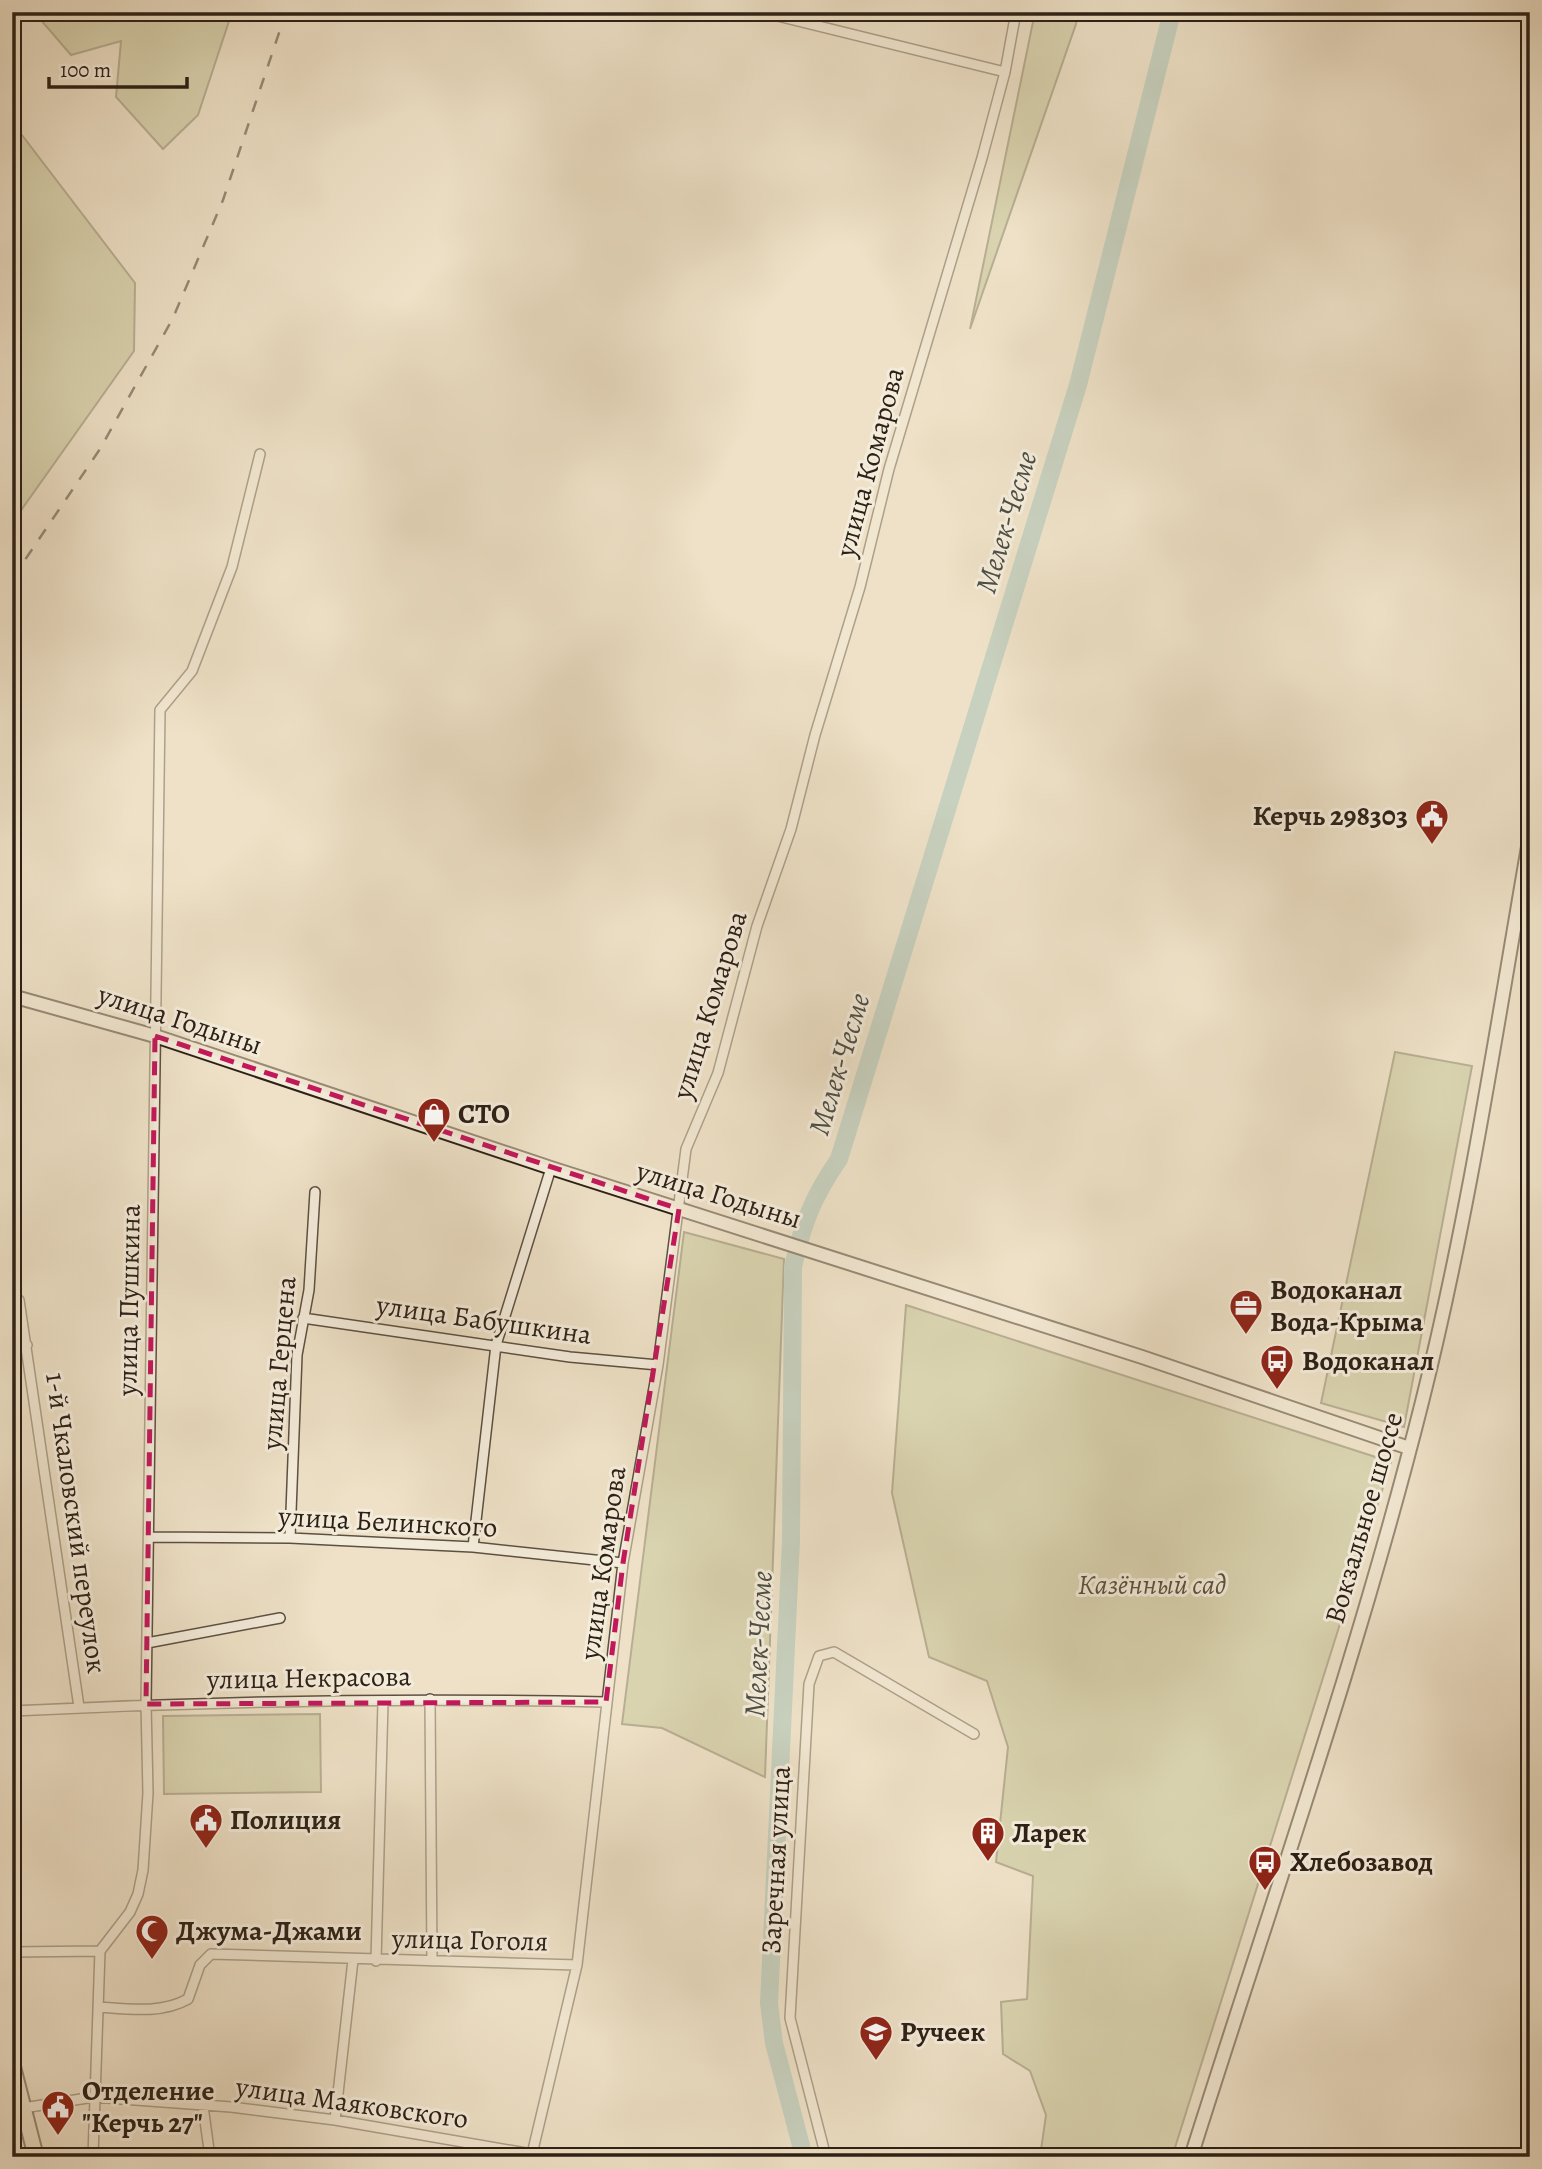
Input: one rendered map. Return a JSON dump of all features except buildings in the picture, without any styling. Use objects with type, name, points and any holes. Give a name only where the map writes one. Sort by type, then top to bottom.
[{"type":"main road","name":"Вокзальное шоссе","points":[[1191,2157],[1350,1661],[1409,1448],[1473,1172],[1530,835]]},
{"type":"main road","name":"улица Годыны","points":[[12,996],[155,1036],[1409,1448]]},
{"type":"main road","points":[[12,2063],[30,2157]]},
{"type":"main road","points":[[12,2087],[36,2157]]},
{"type":"street","points":[[762,12],[1005,72]]},
{"type":"street","name":"улица Комарова","points":[[532,2156],[577,1965],[623,1563],[658,1365],[686,1149],[718,1073],[757,926],[791,829],[815,735],[860,587],[889,469],[982,158],[1005,72],[1016,12]]},
{"type":"street","name":"улица Пушкина","points":[[100,1951],[130,1913],[138,1894],[143,1870],[148,1793],[146,1704],[160,710],[192,671],[232,567],[260,454]]},
{"type":"street","points":[[473,1547],[496,1345],[551,1168]]},
{"type":"street","name":"улица Герцена","points":[[290,1538],[297,1355],[309,1290],[315,1192]]},
{"type":"street","name":"1-й Чкаловский переулок","points":[[19,1300],[79,1707]]},
{"type":"street","name":"улица Бабушкина","points":[[303,1318],[658,1365]]},
{"type":"street","name":"1-й Чкаловский переулок","points":[[12,1347],[27,1345]]},
{"type":"street","name":"улица Белинского","points":[[150,1537],[290,1538],[473,1547],[623,1563]]},
{"type":"street","points":[[147,1643],[280,1618]]},
{"type":"street","name":"Заречная улица","points":[[825,2157],[790,2018],[809,1684],[813,1670],[820,1656],[834,1652],[974,1734]]},
{"type":"street","points":[[430,1699],[432,1961]]},
{"type":"street","name":"улица Некрасова","points":[[12,1711],[146,1704],[383,1702],[430,1699],[606,1702]]},
{"type":"street","points":[[376,1961],[383,1702]]},
{"type":"street","points":[[12,1952],[100,1951],[93,2157]]},
{"type":"street","name":"улица Гоголя","points":[[99,2007],[166,2008],[181,2004],[188,1999],[200,1965],[211,1954],[353,1961],[577,1965]]},
{"type":"street","points":[[335,2120],[353,1961]]},
{"type":"street","name":"улица Маяковского","points":[[21,2109],[94,2097],[204,2106],[335,2120],[549,2157]]},
{"type":"street","points":[[204,2106],[210,2157]]},
{"type":"highlighted area","points":[[155,1036],[679,1209],[623,1563],[606,1702],[146,1704]]},
{"type":"green space","points":[[34,12],[232,12],[198,115],[163,149],[116,97],[121,41],[71,55]]},
{"type":"green space","points":[[1035,12],[1078,12],[970,329]]},
{"type":"green space","points":[[12,122],[135,283],[134,351],[12,523]]},
{"type":"green space","points":[[1395,1052],[1472,1066],[1404,1427],[1321,1403]]},
{"type":"green space","points":[[684,1232],[784,1259],[765,1777],[662,1728],[622,1724]]},
{"type":"green space","name":"Казённый сад","points":[[906,1305],[1391,1462],[1172,2157],[1040,2157],[1046,2115],[1030,2071],[1003,2054],[1001,2002],[1027,1999],[1033,1876],[996,1862],[1008,1747],[987,1681],[929,1657],[892,1493]]},
{"type":"green space","points":[[320,1714],[321,1792],[164,1794],[163,1716]]},
{"type":"waterway","name":"Мелек-Чесме","points":[[804,2157],[774,2043],[769,2003],[791,1541],[793,1267],[810,1210],[839,1159],[1078,385],[1172,12]]},
{"type":"railway","points":[[12,579],[100,449],[173,318],[223,200],[286,12]]},
{"type":"place","name":"Керчь 298303","points":[[1432,846]]},
{"type":"place","name":"СТО","points":[[434,1144]]},
{"type":"place","name":"Водоканал Вода-Крыма","points":[[1246,1336]]},
{"type":"place","name":"Водоканал","points":[[1277,1391]]},
{"type":"place","name":"Полиция","points":[[206,1850]]},
{"type":"place","name":"Ларек","points":[[988,1863]]},
{"type":"place","name":"Хлебозавод","points":[[1265,1892]]},
{"type":"place","name":"Джума-Джами","points":[[152,1961]]},
{"type":"place","name":"Ручеек","points":[[876,2062]]},
{"type":"place","name":"Отделение \"Керчь 27\"","points":[[58,2137]]}]
